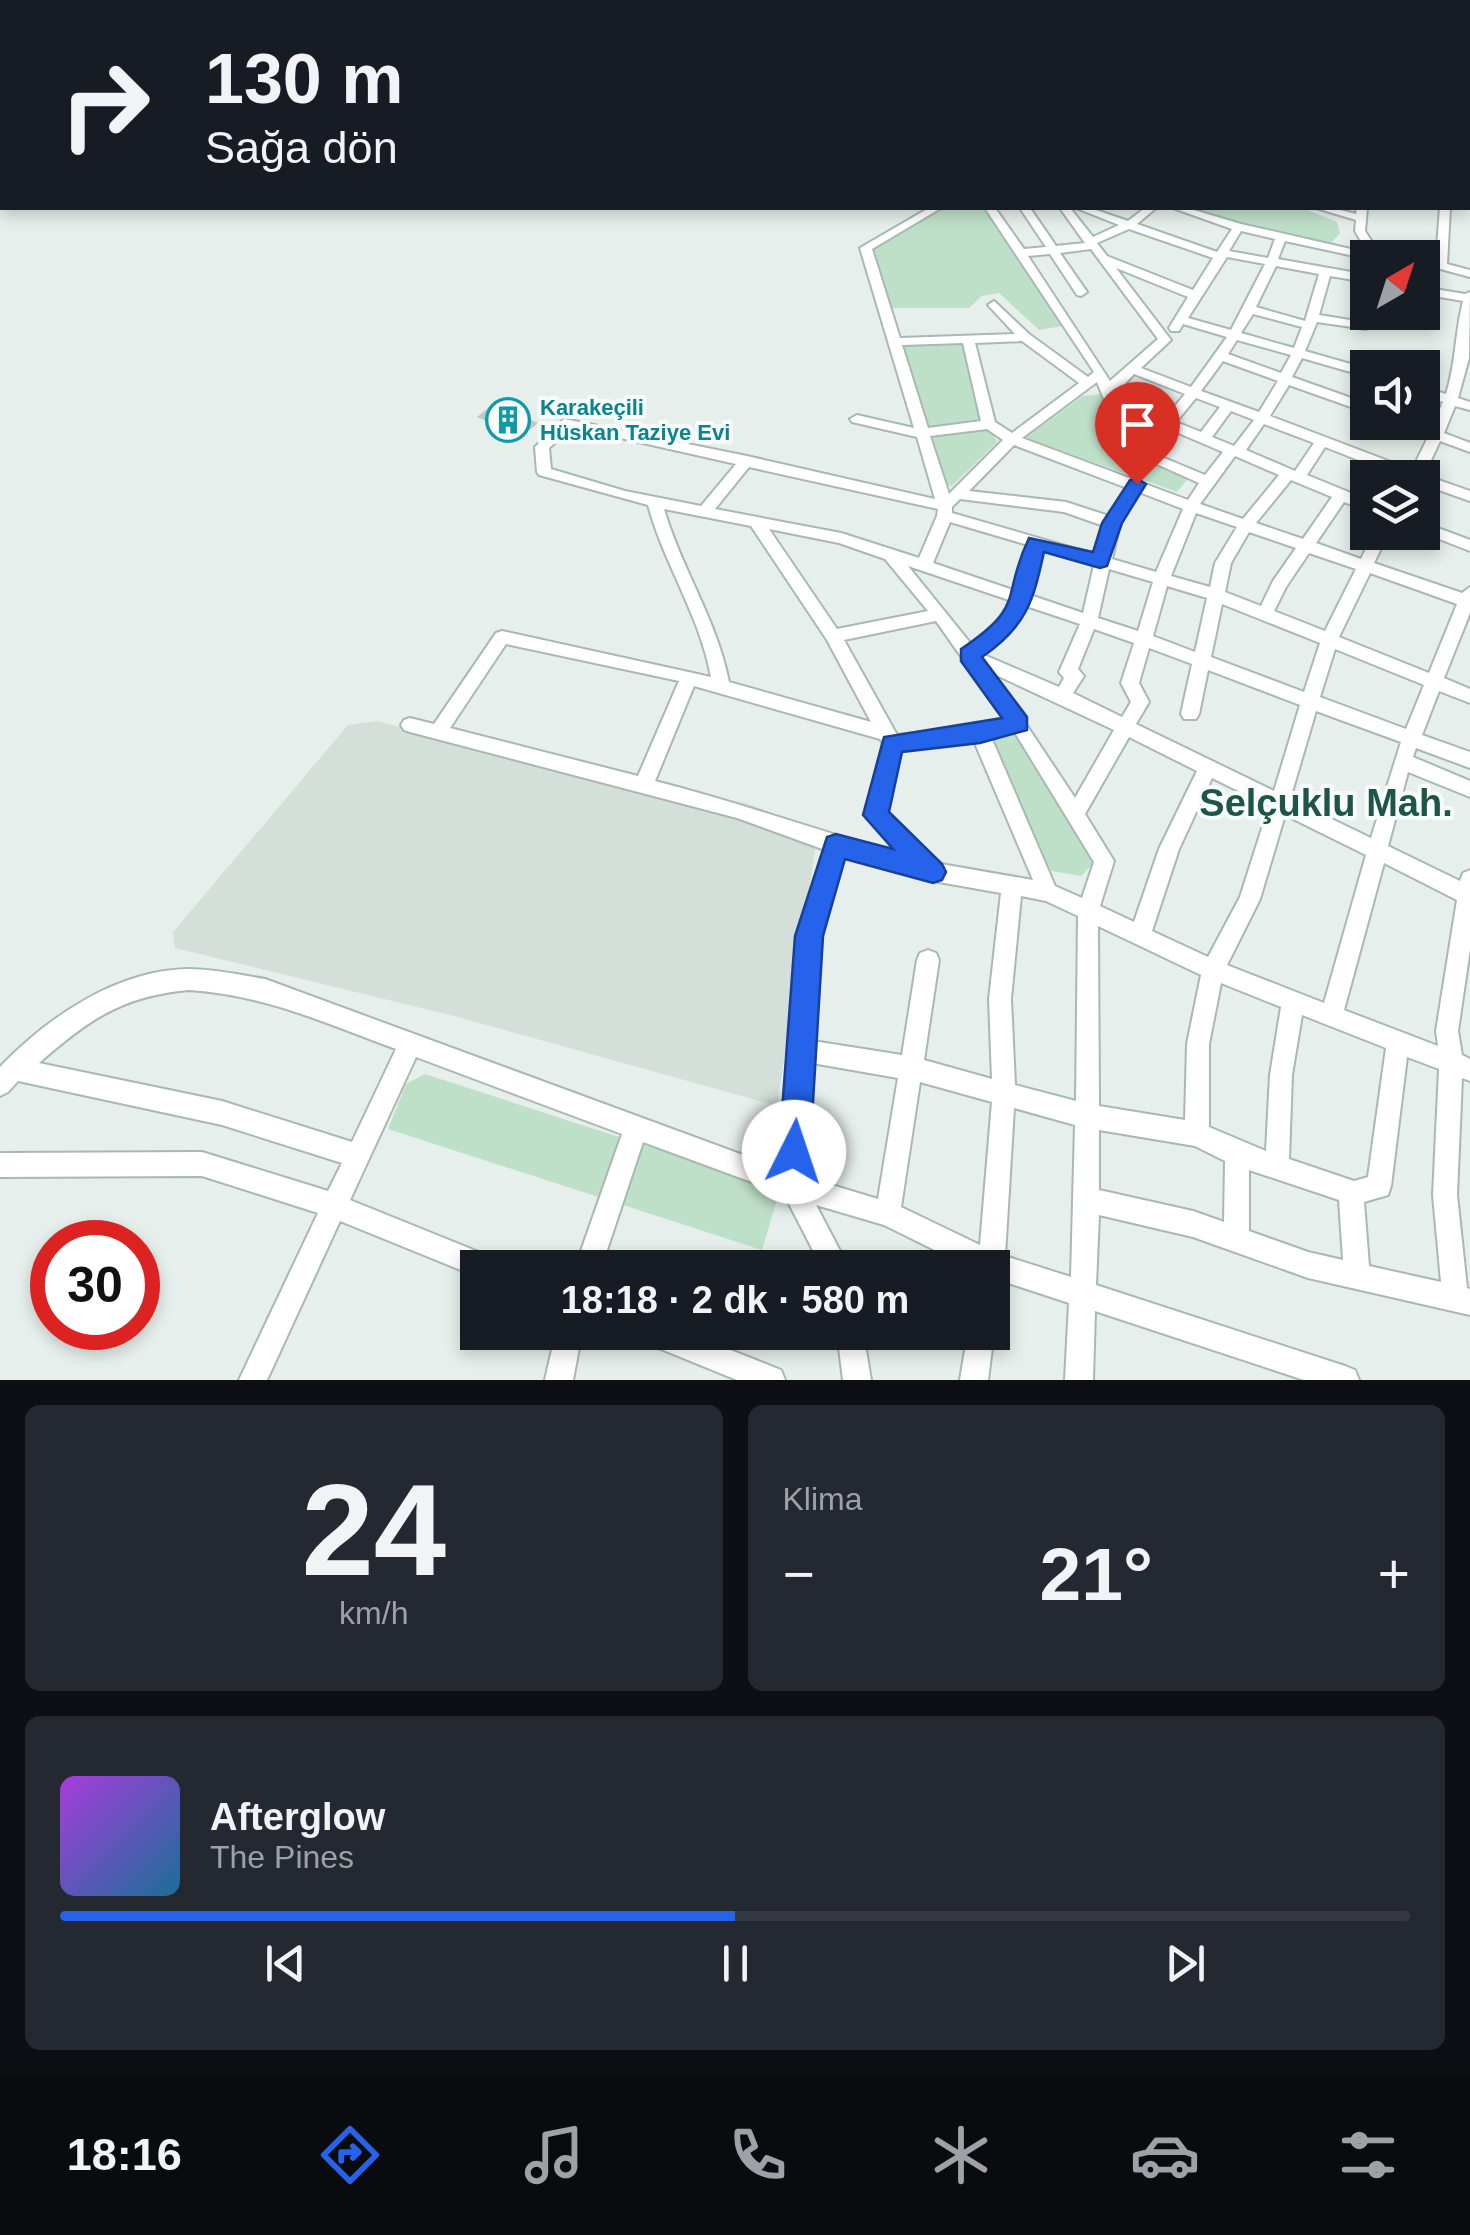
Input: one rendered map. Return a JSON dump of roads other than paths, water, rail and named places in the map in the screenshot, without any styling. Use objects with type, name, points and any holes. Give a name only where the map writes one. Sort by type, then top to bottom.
[{"type":"street","points":[[932,210],[866,248],[919,432],[949,505]]},
{"type":"street","points":[[991,210],[1101,373],[1109,396],[1350,499]]},
{"type":"street","points":[[1026,210],[1081,292]]},
{"type":"street","points":[[1066,210],[1165,340]]},
{"type":"street","points":[[1087,210],[1222,255],[1350,278]]},
{"type":"street","points":[[1022,254],[1091,244],[1129,225],[1148,210]]},
{"type":"street","points":[[1184,210],[1238,227],[1350,252]]},
{"type":"street","points":[[1444,210],[1441,265],[1470,277]]},
{"type":"street","points":[[1361,213],[1364,240]]},
{"type":"street","points":[[1106,391],[1135,370],[1182,320],[1238,227]]},
{"type":"street","points":[[1208,482],[1148,457],[1253,310],[1282,237]]},
{"type":"street","points":[[1102,258],[1196,296]]},
{"type":"street","points":[[1440,271],[1470,277]]},
{"type":"street","points":[[1076,812],[1140,702],[1130,684],[1146,640],[1161,577],[1190,506],[1263,419],[1301,352],[1325,274]]},
{"type":"street","points":[[1440,293],[1470,298],[1464,320],[1470,327],[1466,383],[1440,432]]},
{"type":"street","points":[[994,304],[1025,337],[1088,384]]},
{"type":"street","points":[[1253,310],[1350,325]]},
{"type":"street","points":[[1182,320],[1350,367]]},
{"type":"street","points":[[896,342],[1025,337]]},
{"type":"street","points":[[968,340],[988,424]]},
{"type":"street","points":[[1221,356],[1350,403]]},
{"type":"street","points":[[1135,370],[1373,460]]},
{"type":"street","points":[[924,565],[949,505],[1012,439],[1101,373]]},
{"type":"street","points":[[1440,396],[1470,406]]},
{"type":"street","points":[[1204,438],[1229,406]]},
{"type":"street","points":[[857,420],[919,432],[988,424],[1012,439],[1244,526],[1469,598],[1402,761],[1374,849],[1332,1015]]},
{"type":"street","points":[[1470,696],[1214,594],[1036,543],[949,505],[569,422],[542,447],[544,472],[654,501],[841,538],[893,559],[924,565],[1146,640],[1470,760]]},
{"type":"street","points":[[1440,437],[1470,448]]},
{"type":"street","points":[[1190,714],[1223,563],[1244,526],[1323,440]]},
{"type":"street","points":[[705,511],[746,460]]},
{"type":"street","points":[[1062,696],[1075,676],[1068,672],[1089,622],[1100,561],[1112,523],[1137,484]]},
{"type":"street","points":[[1440,486],[1470,496]]},
{"type":"street","points":[[1265,614],[1305,544],[1341,496]]},
{"type":"street","points":[[654,501],[659,524],[717,649],[721,686]]},
{"type":"street","points":[[949,505],[1066,507],[1112,523]]},
{"type":"street","points":[[754,520],[833,636],[889,738],[875,815],[933,872]]},
{"type":"street","points":[[1440,535],[1470,546]]},
{"type":"street","points":[[969,655],[1004,631],[1023,599],[1036,543]]},
{"type":"street","points":[[1197,1134],[1198,1044],[1213,970],[1250,899],[1328,640],[1372,550]]},
{"type":"street","points":[[893,559],[940,614],[1018,724],[1104,861],[1088,910],[1088,1200],[1079,1380]]},
{"type":"street","points":[[833,636],[940,614]]},
{"type":"street","points":[[438,732],[502,637],[689,677],[889,738],[980,733],[1018,724]]},
{"type":"street","points":[[969,655],[1062,696],[1374,849],[1469,890],[1446,1031],[1461,1066],[1444,1194],[1462,1300],[1308,1265],[1236,1238],[1088,1200]]},
{"type":"street","points":[[644,784],[689,677]]},
{"type":"street","points":[[410,725],[738,810],[836,845],[933,872],[1048,892],[1213,970],[1461,1066]]},
{"type":"street","points":[[980,733],[1048,892]]},
{"type":"street","points":[[1402,761],[1470,789]]},
{"type":"street","points":[[1141,933],[1169,849],[1207,768]]},
{"type":"street","points":[[826,1250],[792,1185],[809,936],[836,845]]},
{"type":"street","points":[[992,1250],[1004,1091],[1000,999],[1012,887]]},
{"type":"street","points":[[888,1214],[914,1069],[928,960]]},
{"type":"street","points":[[7,1077],[60,1029],[131,985],[216,978],[265,990],[792,1185],[888,1214],[959,1250]]},
{"type":"street","points":[[1277,1167],[1281,1075],[1293,1002]]},
{"type":"street","points":[[801,1050],[914,1069],[1087,1116],[1197,1134],[1237,1154],[1351,1192],[1379,1186],[1398,1041]]},
{"type":"street","points":[[253,1380],[410,1044]]},
{"type":"street","points":[[7,1077],[222,1113],[359,1156]]},
{"type":"street","points":[[594,1250],[635,1128]]},
{"type":"street","points":[[1236,1238],[1237,1154]]},
{"type":"street","points":[[0,1164],[202,1164],[332,1205],[460,1257]]},
{"type":"street","points":[[1351,1192],[1357,1276]]},
{"type":"street","points":[[1010,1272],[1295,1371],[1346,1380]]},
{"type":"street","points":[[559,1380],[566,1350]]},
{"type":"street","points":[[695,1350],[771,1380]]},
{"type":"street","points":[[853,1350],[857,1380]]},
{"type":"street","points":[[974,1380],[978,1350]]},
{"type":"place","name":"Karakeçili Hüskan Taziye Evi","points":[[508,420]]},
{"type":"district","name":"Selçuklu Mah.","points":[[1326,803]]}]
